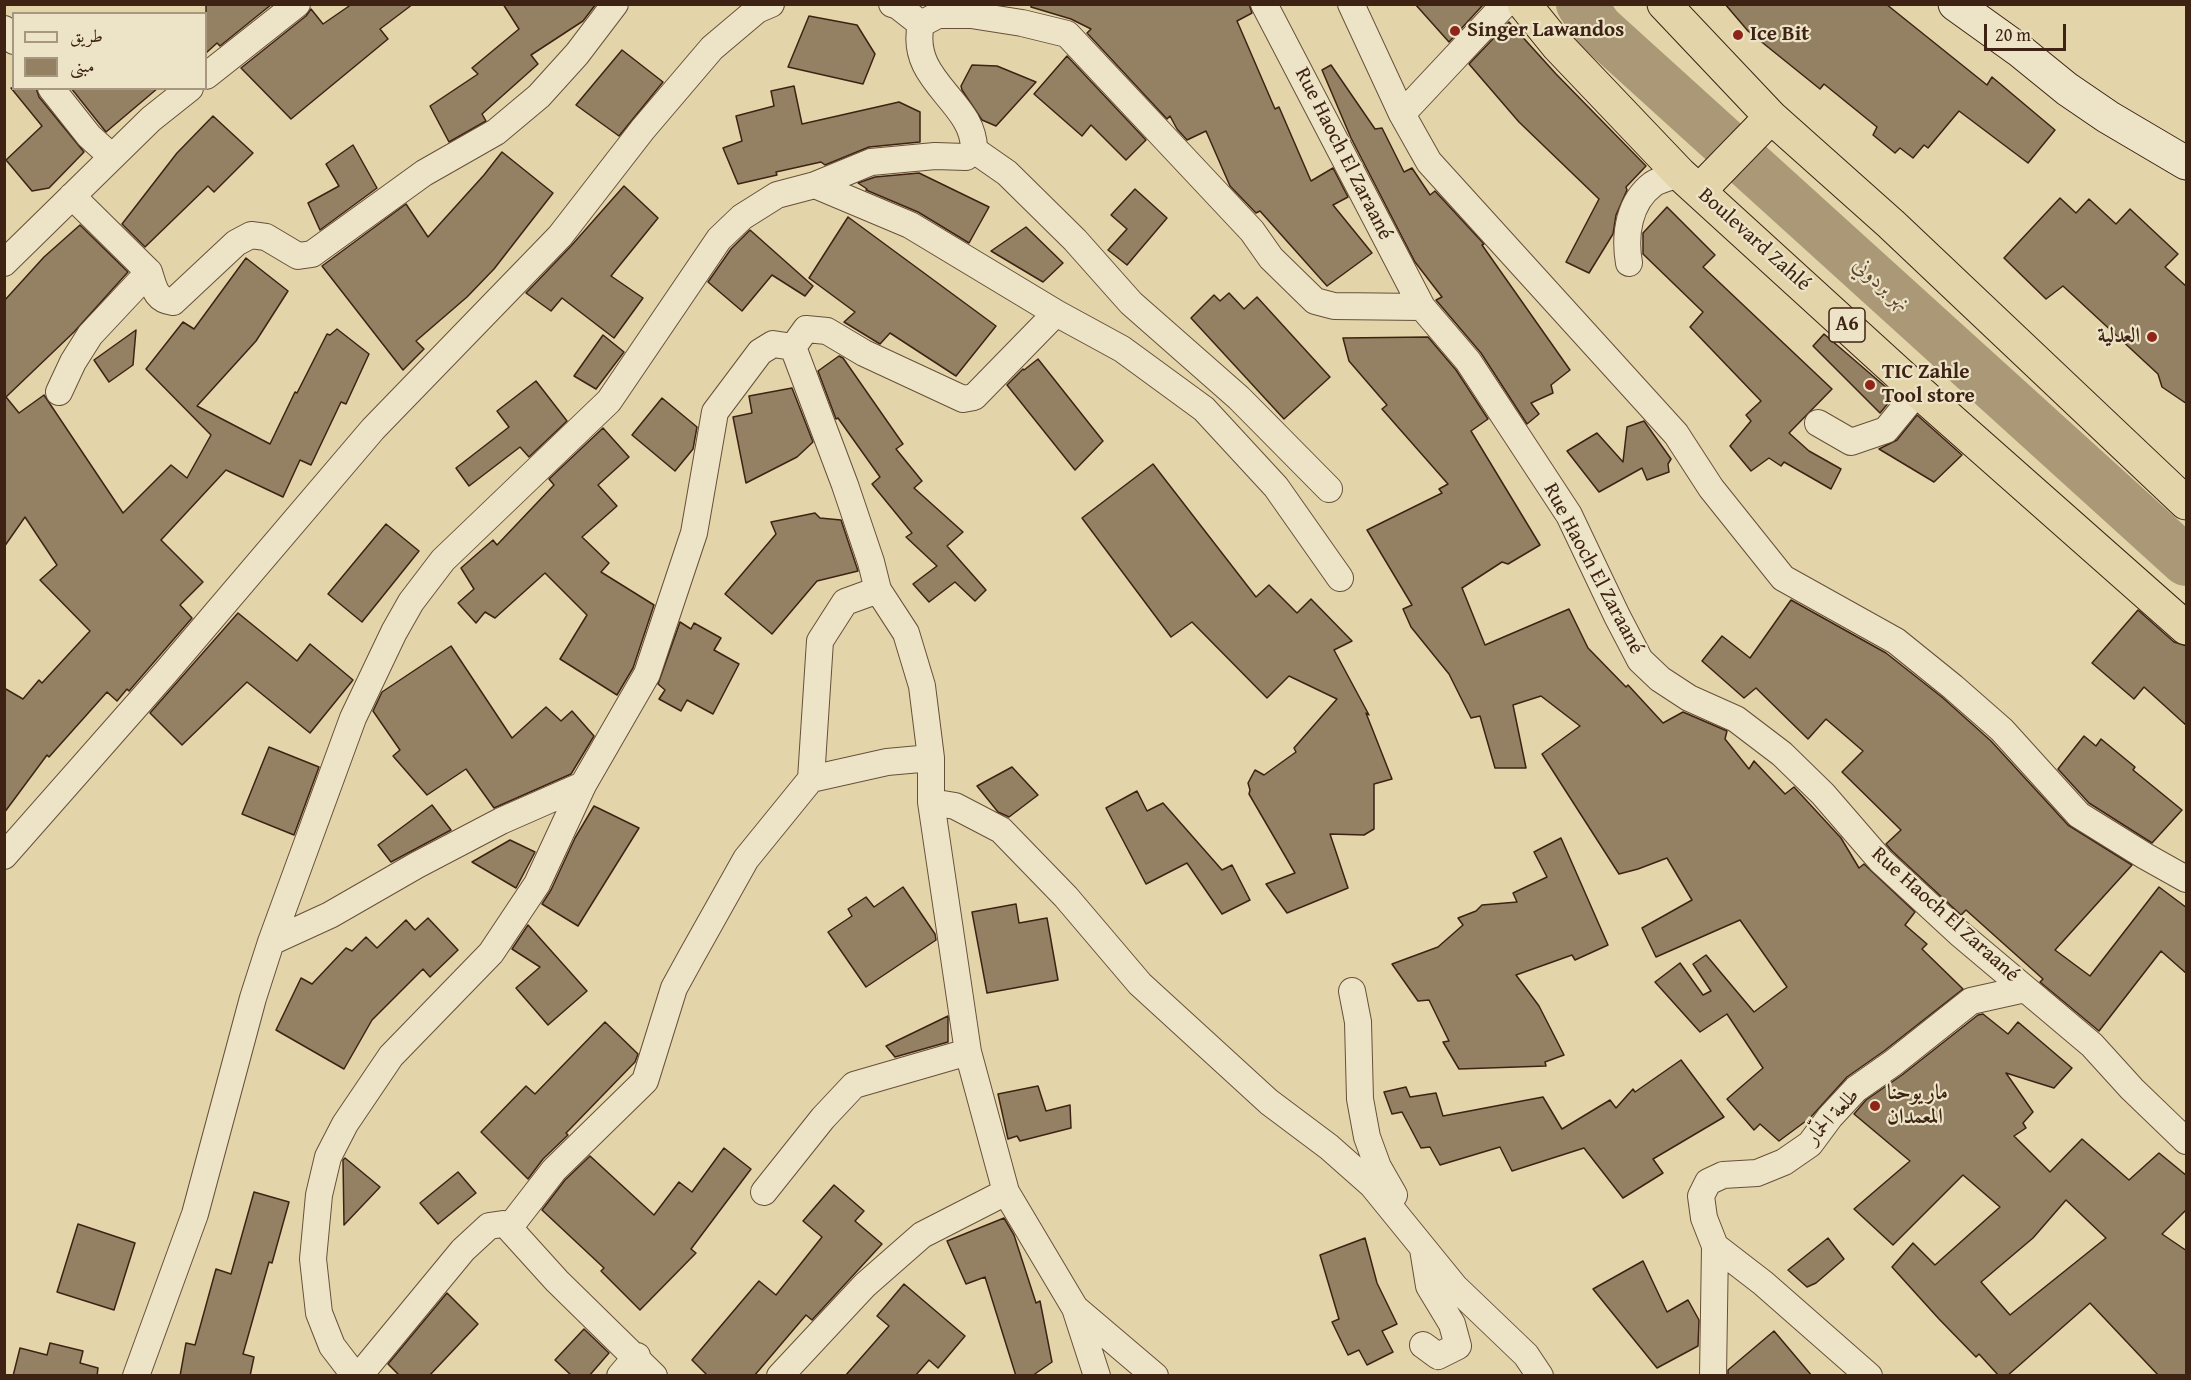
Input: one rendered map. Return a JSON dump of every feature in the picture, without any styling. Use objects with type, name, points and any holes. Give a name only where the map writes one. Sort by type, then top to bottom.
[{"type":"highway","name":"Boulevard Zahlé","points":[[1524,4],[1558,46],[1690,182],[1918,391],[2187,628]]},
{"type":"highway","points":[[1664,4],[1771,117],[1899,231],[2187,503]]},
{"type":"highway","points":[[1690,182],[1771,117]]},
{"type":"street","points":[[207,75],[297,4]]},
{"type":"street","points":[[72,196],[149,272],[156,294],[164,301],[173,302],[236,243],[251,235],[266,237],[298,256],[312,254],[424,173],[496,132],[539,96],[577,54],[615,4]]},
{"type":"street","points":[[4,856],[166,672],[373,429],[560,236],[643,129],[712,48],[757,10],[771,4]]},
{"type":"street","points":[[892,4],[921,24]]},
{"type":"street","name":"Rue Haoch El Zaraané","points":[[1264,4],[1422,307],[1467,361],[1569,515],[1640,660],[1660,679],[1689,698],[1736,719],[1782,754],[1823,794],[1881,861],[1959,933],[2092,1046],[2132,1089],[2187,1141]]},
{"type":"street","points":[[1351,4],[1402,114],[1429,162],[1676,434],[1711,488],[1783,578],[1896,641],[2002,730],[2079,815],[2187,879]]},
{"type":"street","points":[[1402,114],[1504,4]]},
{"type":"street","points":[[1956,4],[2067,89],[2108,117],[2187,164]]},
{"type":"street","points":[[921,24],[938,15],[971,15],[1022,23],[1067,34],[1252,231],[1271,258],[1315,301],[1334,306],[1422,307]]},
{"type":"street","points":[[136,1376],[195,1214],[253,998],[271,942],[353,718],[411,602],[442,560],[609,401],[719,239],[742,217],[777,195],[815,185],[871,162],[935,156],[966,157],[974,150],[974,137],[964,119],[923,64],[918,38],[921,24]]},
{"type":"street","points":[[53,90],[89,136],[112,157]]},
{"type":"street","points":[[4,263],[151,119],[187,90]]},
{"type":"street","points":[[974,150],[1007,173],[1075,240],[1131,303],[1239,398],[1329,489]]},
{"type":"street","points":[[1629,262],[1626,245],[1629,222],[1636,201],[1654,183],[1690,182]]},
{"type":"street","points":[[815,185],[910,225],[1056,313],[1122,348],[1204,409],[1276,487],[1340,578]]},
{"type":"street","points":[[59,392],[73,362],[90,335],[149,272]]},
{"type":"street","points":[[793,347],[806,329],[827,331],[864,353],[963,399],[974,397],[1056,313]]},
{"type":"street","points":[[654,1376],[637,1356],[557,1281],[503,1224],[489,1226],[463,1250],[357,1376],[332,1346],[320,1313],[314,1259],[320,1195],[328,1156],[345,1124],[391,1056],[491,952],[537,885],[583,785],[647,674],[694,533],[716,412],[760,352],[773,344],[793,347]]},
{"type":"street","points":[[793,347],[845,485],[878,590],[906,633],[922,686],[931,758],[931,801],[968,1052],[1006,1192],[1075,1308],[1097,1376]]},
{"type":"street","points":[[1818,423],[1851,442],[1869,437],[1886,430],[1918,391]]},
{"type":"street","points":[[509,1228],[554,1170],[645,1081],[674,988],[685,967],[746,859],[811,779],[820,641],[845,602],[878,590]]},
{"type":"street","points":[[811,779],[887,762],[931,758]]},
{"type":"street","points":[[271,942],[330,915],[417,865],[501,821],[583,785]]},
{"type":"street","points":[[931,801],[955,806],[1001,830],[1066,897],[1140,984],[1269,1102],[1329,1148],[1372,1185],[1455,1287],[1526,1355],[1540,1376]]},
{"type":"street","name":"طلعة الحمّار","points":[[1714,1246],[1704,1218],[1701,1196],[1708,1182],[1723,1175],[1757,1173],[1784,1162],[1810,1144],[1830,1117],[1856,1089],[1893,1063],[1971,1001],[2025,989]]},
{"type":"street","points":[[1352,991],[1358,1022],[1362,1109],[1367,1137],[1378,1167],[1397,1201],[1396,1215]]},
{"type":"street","points":[[764,1192],[854,1085],[968,1052]]},
{"type":"street","points":[[780,1376],[866,1285],[922,1235],[1006,1192]]},
{"type":"street","points":[[1713,1376],[1714,1246]]},
{"type":"street","points":[[1714,1246],[1762,1283],[1869,1376]]},
{"type":"street","points":[[1423,1345],[1438,1356],[1458,1346],[1452,1324],[1429,1286],[1424,1249]]},
{"type":"street","points":[[1075,1308],[1155,1376]]},
{"type":"street","points":[[620,1376],[637,1356]]},
{"type":"building","points":[[206,4],[272,4],[220,46],[217,43],[207,52]]},
{"type":"building","points":[[352,4],[413,4],[380,29],[388,39],[291,119],[241,68],[306,16],[311,9],[323,24]]},
{"type":"building","points":[[503,4],[596,4],[583,21],[531,55],[538,64],[482,114],[486,121],[449,142],[430,106],[478,74],[472,68],[519,29]]},
{"type":"building","points":[[1031,4],[1249,4],[1252,13],[1237,21],[1275,109],[1279,107],[1311,181],[1333,168],[1348,197],[1333,205],[1372,253],[1327,286],[1260,211],[1256,213],[1230,186],[1206,131],[1187,140],[1177,129],[1170,116],[1167,119],[1087,33],[1091,29],[1071,19],[1031,7]]},
{"type":"building","name":"Singer Lawandos","points":[[1415,4],[1481,4],[1482,6],[1449,42]]},
{"type":"building","points":[[1725,4],[1886,4],[1987,85],[1992,77],[2055,130],[2028,163],[1959,111],[1928,148],[1924,145],[1913,158],[1900,148],[1895,153],[1873,135],[1877,127],[1824,84],[1820,89],[1748,31]]},
{"type":"building","points":[[809,16],[857,25],[875,54],[863,84],[788,67]]},
{"type":"building","points":[[1509,22],[1646,166],[1626,187],[1627,190],[1616,215],[1613,234],[1589,273],[1566,262],[1599,199],[1519,122],[1469,64]]},
{"type":"building","points":[[622,50],[663,82],[619,136],[576,105]]},
{"type":"building","points":[[1067,56],[1146,140],[1126,160],[1091,125],[1082,136],[1034,94]]},
{"type":"building","points":[[972,65],[997,66],[1036,82],[996,126],[982,120],[962,90],[961,86]]},
{"type":"building","points":[[1331,65],[1375,129],[1382,128],[1404,172],[1412,168],[1430,195],[1435,191],[1484,244],[1482,245],[1570,370],[1551,385],[1553,393],[1531,403],[1539,414],[1527,424],[1481,353],[1436,300],[1442,297],[1415,262],[1351,138],[1322,70]]},
{"type":"building","points":[[794,86],[802,124],[899,102],[920,112],[920,142],[869,147],[825,165],[821,162],[776,172],[777,175],[738,184],[723,148],[742,141],[736,116],[774,106],[771,91]]},
{"type":"building","points":[[13,90],[37,90],[39,97],[84,152],[49,188],[32,191],[6,160],[42,126]]},
{"type":"building","points":[[73,90],[156,90],[106,132]]},
{"type":"building","points":[[213,116],[253,153],[214,192],[208,186],[145,247],[122,224],[177,153]]},
{"type":"building","points":[[353,145],[377,188],[320,230],[308,203],[339,186],[326,164]]},
{"type":"building","points":[[502,152],[553,193],[494,269],[467,297],[416,341],[424,349],[403,370],[322,266],[406,204],[428,237]]},
{"type":"building","points":[[919,173],[989,207],[969,243],[918,212],[866,190],[858,183],[875,177]]},
{"type":"building","points":[[624,186],[658,218],[611,276],[643,298],[614,338],[562,298],[551,311],[526,293]]},
{"type":"building","points":[[1135,189],[1167,218],[1127,265],[1108,250],[1127,229],[1111,215]]},
{"type":"building","name":"العدلية","points":[[2060,198],[2076,213],[2089,199],[2116,224],[2130,209],[2178,254],[2165,267],[2187,287],[2187,404],[2162,387],[2158,374],[2063,286],[2046,299],[2004,258]]},
{"type":"building","points":[[1667,207],[1715,255],[1703,267],[1832,389],[1789,433],[1809,451],[1841,469],[1831,489],[1784,462],[1781,466],[1769,458],[1751,471],[1730,446],[1751,421],[1746,415],[1761,401],[1690,327],[1703,312],[1643,254],[1643,233]]},
{"type":"building","points":[[848,217],[996,326],[956,376],[890,333],[880,344],[844,322],[855,312],[809,278]]},
{"type":"building","points":[[80,225],[128,272],[74,332],[6,397],[19,413],[44,395],[123,513],[171,465],[187,478],[211,435],[146,369],[183,322],[194,329],[246,258],[288,291],[256,341],[197,406],[270,444],[327,334],[330,335],[337,329],[369,354],[346,404],[341,402],[311,465],[300,460],[283,497],[226,470],[161,540],[203,582],[180,605],[192,618],[129,691],[127,689],[117,701],[107,692],[49,757],[47,755],[4,813],[4,688],[23,699],[39,680],[42,683],[90,631],[40,580],[57,565],[25,517],[4,547],[4,301],[44,257]]},
{"type":"building","points":[[1026,227],[1063,263],[1043,282],[991,251]]},
{"type":"building","points":[[750,230],[813,286],[805,296],[772,275],[742,311],[708,282],[731,249]]},
{"type":"building","points":[[1229,293],[1244,309],[1257,297],[1330,377],[1284,419],[1191,318],[1214,295],[1220,301]]},
{"type":"building","points":[[136,330],[133,365],[109,382],[94,360]]},
{"type":"building","points":[[1824,334],[1895,395],[1880,413],[1813,346]]},
{"type":"building","points":[[603,335],[624,352],[596,389],[574,376]]},
{"type":"building","points":[[1428,337],[1456,370],[1488,419],[1471,431],[1540,545],[1508,564],[1502,562],[1462,588],[1485,645],[1569,609],[1588,648],[1626,687],[1628,685],[1663,723],[1683,712],[1727,731],[1725,739],[1749,769],[1754,761],[1785,794],[1794,787],[1841,838],[1859,868],[1864,864],[1915,912],[1905,925],[1927,944],[1922,949],[1963,989],[1847,1077],[1810,1118],[1779,1141],[1760,1124],[1754,1130],[1727,1099],[1763,1068],[1727,1014],[1700,1032],[1655,982],[1680,963],[1703,995],[1711,991],[1693,964],[1706,955],[1754,1012],[1787,987],[1740,920],[1656,957],[1642,928],[1692,900],[1667,858],[1619,874],[1542,754],[1580,726],[1541,696],[1513,705],[1526,768],[1495,768],[1480,716],[1471,718],[1449,674],[1411,627],[1403,609],[1412,605],[1367,530],[1442,493],[1439,489],[1448,484],[1382,409],[1387,405],[1349,361],[1343,338]]},
{"type":"building","points":[[839,356],[843,358],[903,444],[896,449],[922,481],[914,488],[963,532],[947,546],[986,590],[975,601],[955,582],[929,602],[913,584],[937,566],[906,537],[912,533],[872,484],[880,477],[838,418],[836,419],[818,371]]},
{"type":"building","points":[[1038,359],[1103,441],[1075,470],[1007,385],[1023,369]]},
{"type":"building","points":[[536,381],[567,421],[529,457],[520,447],[469,486],[456,468],[509,427],[497,411]]},
{"type":"building","points":[[792,388],[813,442],[797,457],[746,483],[733,417],[752,413],[749,396]]},
{"type":"building","points":[[662,398],[697,427],[693,449],[675,471],[632,435]]},
{"type":"building","points":[[1917,415],[1962,455],[1934,482],[1879,449],[1897,440]]},
{"type":"building","points":[[1644,421],[1671,459],[1668,464],[1669,472],[1647,480],[1642,468],[1599,492],[1567,451],[1597,433],[1623,462],[1627,427]]},
{"type":"building","points":[[603,428],[629,457],[598,485],[617,506],[582,537],[609,563],[601,572],[654,605],[633,668],[617,695],[560,659],[587,615],[545,573],[495,618],[485,612],[476,623],[458,603],[474,589],[461,568],[493,540],[497,545],[554,485],[549,479]]},
{"type":"building","points":[[1153,464],[1256,597],[1269,585],[1297,613],[1311,599],[1352,641],[1334,650],[1369,715],[1366,713],[1392,779],[1374,784],[1374,829],[1364,835],[1330,834],[1348,888],[1287,913],[1266,884],[1295,873],[1249,794],[1248,783],[1255,770],[1264,775],[1296,752],[1294,748],[1337,699],[1289,676],[1267,698],[1192,622],[1171,637],[1082,518]]},
{"type":"building","points":[[815,513],[820,518],[841,520],[858,571],[817,581],[772,634],[725,594],[776,534],[771,522]]},
{"type":"building","points":[[386,524],[419,551],[362,622],[328,594]]},
{"type":"building","points":[[1791,600],[1886,653],[1943,698],[1991,741],[2068,825],[2132,865],[2055,950],[2090,976],[2159,887],[2187,908],[2187,974],[2161,951],[2099,1031],[2040,982],[2043,979],[1966,910],[1961,915],[1892,851],[1886,844],[1901,830],[1842,772],[1863,751],[1826,719],[1808,739],[1756,688],[1744,698],[1702,661],[1722,636],[1750,658]]},
{"type":"building","points":[[2138,610],[2174,642],[2187,646],[2187,726],[2144,687],[2134,699],[2092,663]]},
{"type":"building","points":[[238,613],[297,661],[310,644],[353,680],[310,733],[247,682],[182,745],[150,713]]},
{"type":"building","points":[[680,622],[691,629],[694,623],[721,638],[714,650],[739,664],[713,714],[687,700],[681,711],[659,699],[665,690],[658,684]]},
{"type":"building","points":[[451,646],[512,738],[546,707],[561,721],[572,711],[594,736],[571,774],[494,808],[466,769],[427,795],[393,756],[400,750],[373,711],[382,692]]},
{"type":"building","points":[[2084,736],[2096,746],[2101,739],[2135,767],[2133,770],[2182,810],[2152,843],[2089,803],[2058,769]]},
{"type":"building","points":[[269,747],[319,767],[294,835],[242,814]]},
{"type":"building","points":[[1012,767],[1038,795],[1009,817],[998,812],[977,786]]},
{"type":"building","points":[[1137,791],[1147,811],[1163,803],[1222,870],[1232,865],[1250,900],[1222,914],[1187,863],[1146,884],[1106,808]]},
{"type":"building","points":[[432,805],[451,830],[391,862],[378,845]]},
{"type":"building","points":[[594,806],[639,828],[578,926],[542,904]]},
{"type":"building","points":[[1561,838],[1608,945],[1575,960],[1572,955],[1516,975],[1539,1006],[1564,1055],[1545,1062],[1546,1066],[1459,1069],[1443,1042],[1449,1041],[1429,1000],[1418,1001],[1392,964],[1438,947],[1463,925],[1458,918],[1476,911],[1482,905],[1517,902],[1513,893],[1547,877],[1534,852]]},
{"type":"building","points":[[510,840],[535,852],[516,888],[472,862]]},
{"type":"building","points":[[903,887],[935,934],[936,940],[866,987],[828,932],[852,916],[848,909],[866,897],[874,907]]},
{"type":"building","points":[[1016,904],[1019,923],[1047,918],[1058,980],[987,993],[972,912]]},
{"type":"building","points":[[428,918],[458,950],[430,977],[423,969],[372,1020],[344,1069],[276,1030],[301,978],[312,984],[346,948],[352,951],[366,937],[377,948],[406,920],[415,930]]},
{"type":"building","points":[[528,925],[587,991],[548,1025],[516,988],[540,967],[512,949]]},
{"type":"building","points":[[1983,1014],[2008,1034],[2018,1022],[2072,1068],[2054,1088],[2006,1073],[2033,1112],[2023,1123],[2026,1128],[2014,1136],[2050,1172],[2082,1139],[2129,1180],[2159,1153],[2187,1176],[2187,1209],[2162,1234],[2187,1251],[2187,1376],[2159,1376],[2090,1303],[2007,1376],[1999,1376],[1979,1354],[1976,1357],[1892,1267],[1913,1243],[1935,1265],[2000,1207],[1963,1175],[1893,1245],[1854,1209],[1910,1161],[1854,1114],[1866,1100],[1902,1075],[1978,1015]],"holes":[[[2066,1200],[2106,1238],[2010,1315],[1981,1282],[2033,1238]]]},
{"type":"building","points":[[948,1016],[948,1042],[895,1057],[886,1046]]},
{"type":"building","points":[[605,1022],[638,1054],[635,1062],[566,1133],[568,1135],[543,1159],[528,1179],[481,1132],[526,1086],[535,1094]]},
{"type":"building","points":[[1681,1060],[1724,1117],[1653,1159],[1663,1173],[1623,1198],[1584,1148],[1512,1171],[1500,1147],[1440,1165],[1430,1147],[1421,1148],[1402,1112],[1392,1114],[1384,1092],[1406,1087],[1410,1097],[1436,1093],[1443,1116],[1543,1097],[1562,1129],[1610,1100],[1616,1108],[1633,1089],[1635,1092]]},
{"type":"building","points":[[1038,1086],[1046,1111],[1070,1105],[1071,1128],[1020,1141],[1017,1136],[1008,1139],[998,1094]]},
{"type":"building","points":[[724,1148],[751,1169],[691,1249],[696,1253],[640,1310],[601,1271],[604,1268],[542,1210],[565,1180],[590,1156],[654,1215],[679,1182],[692,1192]]},
{"type":"building","points":[[345,1158],[380,1187],[344,1225],[343,1160]]},
{"type":"building","points":[[458,1172],[476,1193],[438,1224],[420,1203]]},
{"type":"building","points":[[834,1185],[864,1211],[855,1221],[882,1244],[812,1320],[806,1315],[754,1376],[708,1376],[692,1360],[759,1281],[776,1295],[822,1237],[803,1221]]},
{"type":"building","points":[[254,1192],[289,1202],[243,1354],[254,1357],[250,1376],[180,1376],[186,1343],[195,1345],[216,1269],[231,1274]]},
{"type":"building","points":[[1004,1218],[1014,1235],[1036,1303],[1040,1301],[1052,1362],[1032,1376],[1016,1376],[985,1277],[966,1284],[947,1241]]},
{"type":"building","points":[[78,1224],[135,1243],[114,1310],[57,1292]]},
{"type":"building","points":[[1365,1238],[1377,1283],[1397,1324],[1382,1331],[1393,1352],[1367,1365],[1359,1350],[1348,1355],[1332,1322],[1339,1319],[1320,1255]]},
{"type":"building","points":[[1828,1238],[1844,1259],[1816,1283],[1807,1287],[1788,1270]]},
{"type":"building","points":[[1643,1261],[1667,1312],[1688,1300],[1699,1320],[1698,1346],[1657,1368],[1593,1289]]},
{"type":"building","points":[[904,1284],[965,1336],[938,1368],[929,1360],[915,1376],[845,1376],[889,1326],[877,1316]]},
{"type":"building","points":[[447,1293],[478,1324],[429,1376],[400,1376],[388,1364]]},
{"type":"building","points":[[584,1329],[609,1353],[589,1376],[572,1376],[555,1360]]},
{"type":"building","points":[[1774,1331],[1812,1376],[1728,1376],[1728,1370]]},
{"type":"building","points":[[50,1343],[83,1351],[80,1363],[98,1368],[97,1376],[13,1376],[20,1348],[47,1355]]},
{"type":"waterway","name":"نهر بردوني","points":[[1581,4],[1598,28],[2186,561]]},
{"type":"place","name":"Singer Lawandos","points":[[1455,31]]},
{"type":"place","name":"Ice Bit","points":[[1738,35]]},
{"type":"place","name":"العدلية","points":[[2152,337]]},
{"type":"place","name":"TIC Zahle Tool store","points":[[1870,385]]},
{"type":"place","name":"مار يوحنا المعمدان","points":[[1875,1106]]}]
